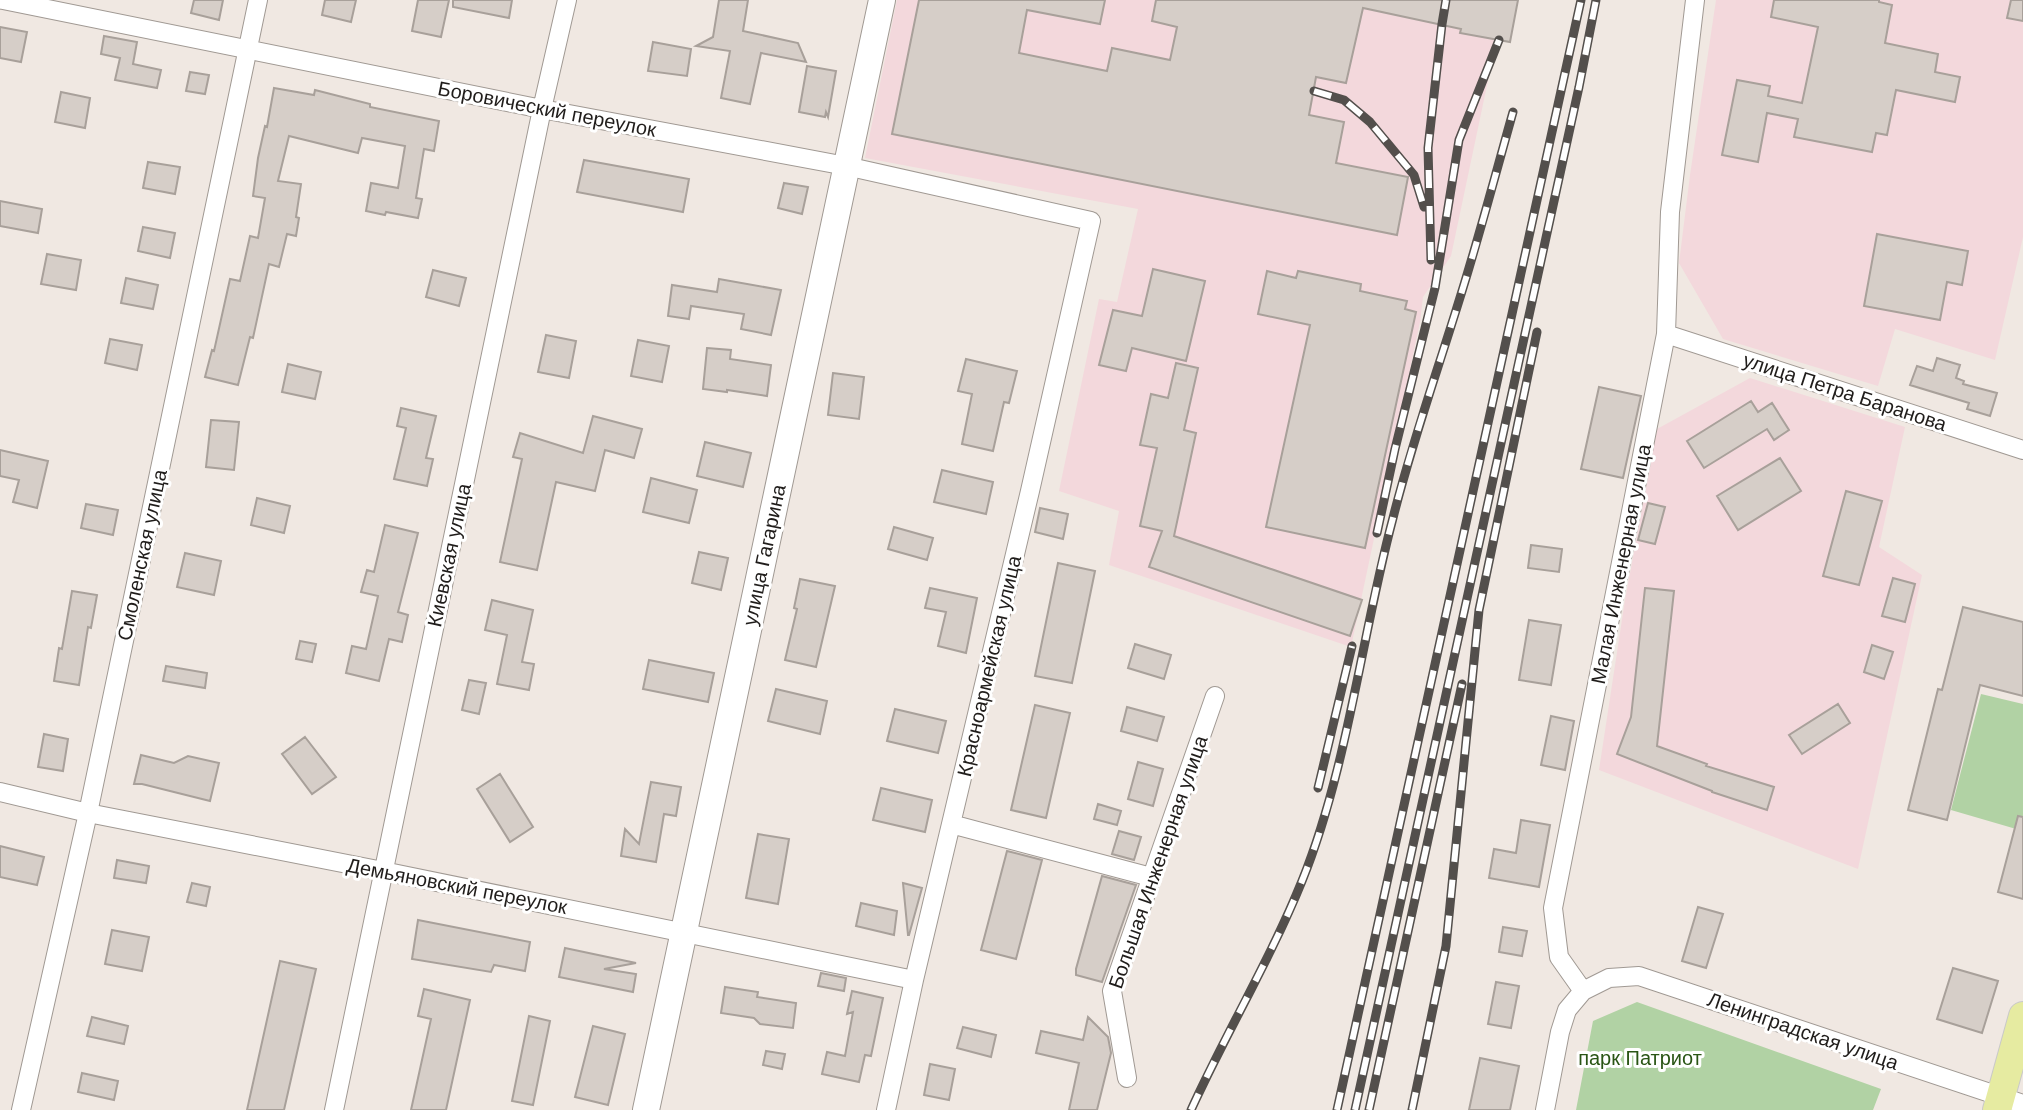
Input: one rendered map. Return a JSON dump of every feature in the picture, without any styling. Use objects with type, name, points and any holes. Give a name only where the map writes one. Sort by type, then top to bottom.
[{"type":"main road","points":[[2007,1104],[2023,1016]]},
{"type":"street","name":"Боровический переулок","points":[[3,0],[542,109],[846,166],[1091,221]]},
{"type":"street","name":"Смоленская улица","points":[[21,1110],[88,813],[258,0]]},
{"type":"street","name":"Киевская улица","points":[[334,1110],[567,0]]},
{"type":"street","name":"улица Гагарина","points":[[646,1110],[882,0]]},
{"type":"street","name":"Малая Инженерная улица","points":[[1583,991],[1559,957],[1553,908],[1666,334],[1670,212],[1695,0]]},
{"type":"street","name":"Красноармейская улица","points":[[886,1110],[1091,221]]},
{"type":"street","name":"улица Петра Баранова","points":[[1666,334],[2023,450]]},
{"type":"street","name":"Большая Инженерная улица","points":[[1127,1078],[1112,991],[1215,696]]},
{"type":"street","name":"Демьяновский переулок","points":[[0,792],[88,813],[914,980]]},
{"type":"street","points":[[951,824],[1151,877]]},
{"type":"street","name":"Ленинградская улица","points":[[1583,991],[1609,978],[1639,976],[2007,1104]]},
{"type":"street","points":[[1545,1110],[1567,1010],[1583,991]]},
{"type":"shaded area","points":[[897,0],[1505,0],[1451,256],[1423,297],[1351,647],[1109,565],[1119,511],[1059,491],[1099,299],[1117,302],[1138,209],[865,158]]},
{"type":"shaded area","points":[[1716,0],[2023,0],[2023,237],[1995,360],[1895,329],[1878,386],[1723,339],[1679,263]]},
{"type":"shaded area","points":[[1750,378],[1905,427],[1879,547],[1922,575],[1858,869],[1599,770],[1625,600],[1657,429]]},
{"type":"green space","points":[[1981,694],[2023,704],[2023,831],[1951,810]]},
{"type":"green space","name":"парк Патриот","points":[[1637,1002],[1881,1089],[1873,1110],[1576,1110],[1593,1021]]},
{"type":"building","points":[[194,0],[223,0],[219,20],[191,13]]},
{"type":"building","points":[[325,0],[356,0],[351,22],[322,15]]},
{"type":"building","points":[[418,0],[449,0],[441,37],[412,31]]},
{"type":"building","points":[[453,0],[512,0],[509,18],[453,7]]},
{"type":"building","points":[[719,0],[748,0],[743,31],[798,43],[806,62],[761,53],[750,104],[721,98],[730,51],[696,46],[713,37]]},
{"type":"building","points":[[919,0],[1105,0],[1100,24],[1027,10],[1019,53],[1107,71],[1112,48],[1170,60],[1177,27],[1152,21],[1156,0],[1518,0],[1510,42],[1460,33],[1461,29],[1363,8],[1346,83],[1316,77],[1309,115],[1344,122],[1336,163],[1408,177],[1397,235],[892,134]]},
{"type":"building","points":[[1774,0],[1879,0],[1892,5],[1885,43],[1938,54],[1935,72],[1960,77],[1955,102],[1896,90],[1887,135],[1876,133],[1872,152],[1794,137],[1798,119],[1767,113],[1758,162],[1722,155],[1737,80],[1770,86],[1768,96],[1802,103],[1818,27],[1771,17]]},
{"type":"building","points":[[2011,0],[2023,0],[2023,21],[2007,18]]},
{"type":"building","points":[[0,27],[27,32],[21,62],[0,58]]},
{"type":"building","points":[[104,36],[137,42],[133,64],[161,70],[157,88],[115,80],[120,58],[101,54]]},
{"type":"building","points":[[653,42],[691,49],[687,76],[648,71]]},
{"type":"building","points":[[807,66],[836,71],[828,117],[826,112],[825,117],[799,112]]},
{"type":"building","points":[[190,72],[209,75],[205,94],[186,91]]},
{"type":"building","points":[[274,88],[314,95],[315,90],[370,104],[370,107],[439,121],[434,151],[424,149],[416,198],[422,199],[418,218],[366,211],[371,183],[398,188],[405,146],[362,138],[358,153],[289,136],[278,181],[301,184],[296,236],[287,234],[279,267],[269,264],[253,338],[250,337],[238,385],[205,377],[230,279],[240,281],[250,236],[258,238],[265,198],[253,196]]},
{"type":"building","points":[[61,92],[90,98],[85,128],[55,122]]},
{"type":"building","points":[[584,160],[689,179],[683,212],[577,192]]},
{"type":"building","points":[[148,162],[180,167],[175,194],[143,188]]},
{"type":"building","points":[[784,183],[808,187],[802,214],[778,208]]},
{"type":"building","points":[[0,201],[42,209],[38,233],[0,226]]},
{"type":"building","points":[[143,227],[175,233],[170,258],[138,251]]},
{"type":"building","points":[[1877,234],[1968,251],[1962,285],[1947,282],[1940,320],[1864,306]]},
{"type":"building","points":[[47,254],[81,260],[76,290],[41,284]]},
{"type":"building","points":[[1153,269],[1205,281],[1186,361],[1132,348],[1126,371],[1099,365],[1113,310],[1142,316]]},
{"type":"building","points":[[433,270],[466,278],[459,306],[426,297]]},
{"type":"building","points":[[1267,271],[1296,278],[1298,271],[1361,284],[1360,291],[1407,301],[1405,309],[1416,312],[1365,548],[1266,527],[1310,325],[1258,314]]},
{"type":"building","points":[[126,278],[158,285],[153,309],[121,303]]},
{"type":"building","points":[[719,279],[781,290],[771,335],[741,329],[744,314],[691,306],[689,319],[668,316],[672,285],[717,292]]},
{"type":"building","points":[[546,335],[576,341],[569,378],[538,372]]},
{"type":"building","points":[[110,339],[142,345],[137,370],[105,363]]},
{"type":"building","points":[[638,340],[669,346],[662,382],[631,376]]},
{"type":"building","points":[[707,348],[731,350],[730,359],[771,365],[767,396],[703,389]]},
{"type":"building","points":[[1937,358],[1960,365],[1956,378],[1964,381],[1963,384],[1997,393],[1990,416],[1967,409],[1969,403],[1910,385],[1917,366],[1933,371]]},
{"type":"building","points":[[966,359],[1017,371],[1009,403],[1004,402],[993,451],[962,444],[972,394],[958,391]]},
{"type":"building","points":[[1176,363],[1198,368],[1184,430],[1196,433],[1174,536],[1362,600],[1350,636],[1149,567],[1162,531],[1140,526],[1157,448],[1140,445],[1151,394],[1168,398]]},
{"type":"building","points":[[288,364],[321,372],[315,399],[282,392]]},
{"type":"building","points":[[833,373],[864,377],[859,419],[828,415]]},
{"type":"building","points":[[1599,387],[1641,396],[1623,478],[1581,469]]},
{"type":"building","points":[[1751,401],[1758,412],[1772,403],[1789,430],[1774,440],[1767,429],[1704,468],[1687,441]]},
{"type":"building","points":[[401,408],[436,416],[426,458],[433,459],[427,486],[394,479],[406,428],[397,426]]},
{"type":"building","points":[[593,416],[642,429],[634,458],[605,450],[595,491],[556,482],[537,570],[500,562],[522,459],[513,457],[520,433],[583,453]]},
{"type":"building","points":[[211,420],[239,422],[234,470],[206,467]]},
{"type":"building","points":[[705,442],[751,453],[743,487],[697,476]]},
{"type":"building","points":[[0,450],[48,461],[37,508],[13,502],[19,480],[0,476]]},
{"type":"building","points":[[1780,458],[1801,491],[1738,530],[1717,496]]},
{"type":"building","points":[[942,470],[993,482],[986,514],[934,502]]},
{"type":"building","points":[[651,478],[697,490],[689,523],[643,512]]},
{"type":"building","points":[[1846,491],[1882,501],[1859,585],[1823,576]]},
{"type":"building","points":[[257,498],[290,506],[284,533],[251,525]]},
{"type":"building","points":[[1648,503],[1665,507],[1655,544],[1638,540]]},
{"type":"building","points":[[86,504],[118,510],[113,535],[81,528]]},
{"type":"building","points":[[1040,508],[1068,514],[1063,539],[1035,532]]},
{"type":"building","points":[[385,525],[418,533],[398,612],[408,615],[402,642],[389,639],[379,681],[346,673],[352,646],[366,649],[378,596],[361,592],[367,570],[374,572]]},
{"type":"building","points":[[894,527],[933,538],[927,560],[888,549]]},
{"type":"building","points":[[1531,545],[1562,549],[1559,572],[1528,568]]},
{"type":"building","points":[[699,552],[728,558],[721,590],[692,583]]},
{"type":"building","points":[[185,553],[221,561],[214,595],[177,587]]},
{"type":"building","points":[[1058,563],[1095,571],[1072,683],[1035,676]]},
{"type":"building","points":[[1893,578],[1915,584],[1905,622],[1882,616]]},
{"type":"building","points":[[800,579],[835,586],[816,667],[785,660],[797,609],[794,608]]},
{"type":"building","points":[[930,588],[977,598],[966,653],[938,646],[946,612],[925,608]]},
{"type":"building","points":[[1645,588],[1674,591],[1657,746],[1706,766],[1774,787],[1767,810],[1617,754],[1631,717]]},
{"type":"building","points":[[72,591],[97,595],[91,628],[88,627],[79,685],[54,681]]},
{"type":"building","points":[[492,600],[533,610],[522,662],[534,664],[529,690],[497,684],[507,635],[485,630]]},
{"type":"building","points":[[1963,607],[2023,622],[2023,696],[1980,685],[1947,820],[1908,810],[1938,689],[1942,690]]},
{"type":"building","points":[[1529,620],[1561,625],[1551,685],[1519,680]]},
{"type":"building","points":[[300,641],[316,644],[312,662],[296,659]]},
{"type":"building","points":[[1135,644],[1171,655],[1164,679],[1128,668]]},
{"type":"building","points":[[1872,645],[1893,652],[1884,679],[1864,672]]},
{"type":"building","points":[[649,660],[714,673],[708,702],[643,689]]},
{"type":"building","points":[[166,666],[207,673],[205,688],[163,681]]},
{"type":"building","points":[[469,680],[486,683],[479,714],[462,710]]},
{"type":"building","points":[[776,689],[827,701],[820,734],[768,721]]},
{"type":"building","points":[[1838,704],[1850,723],[1802,754],[1789,735]]},
{"type":"building","points":[[1035,705],[1070,713],[1046,818],[1011,810]]},
{"type":"building","points":[[1127,707],[1164,717],[1157,741],[1121,731]]},
{"type":"building","points":[[895,709],[946,721],[938,753],[887,741]]},
{"type":"building","points":[[1551,716],[1574,721],[1565,770],[1541,765]]},
{"type":"building","points":[[44,734],[68,739],[63,771],[38,767]]},
{"type":"building","points":[[305,737],[336,777],[312,794],[282,754]]},
{"type":"building","points":[[141,755],[174,763],[188,756],[219,763],[210,801],[134,784]]},
{"type":"building","points":[[1138,762],[1163,769],[1153,806],[1128,799]]},
{"type":"building","points":[[500,774],[533,827],[510,842],[477,789]]},
{"type":"building","points":[[651,782],[681,787],[676,816],[664,814],[656,862],[621,856],[625,829],[639,844]]},
{"type":"building","points":[[881,788],[932,800],[925,832],[873,820]]},
{"type":"building","points":[[1098,804],[1121,811],[1117,825],[1094,819]]},
{"type":"building","points":[[2018,816],[2023,817],[2023,899],[1998,892]]},
{"type":"building","points":[[1521,820],[1550,825],[1539,887],[1489,878],[1494,849],[1516,853]]},
{"type":"building","points":[[1119,831],[1141,837],[1134,860],[1112,854]]},
{"type":"building","points":[[758,834],[789,839],[778,904],[746,898]]},
{"type":"building","points":[[0,846],[44,857],[37,885],[0,877]]},
{"type":"building","points":[[1007,851],[1042,860],[1016,959],[981,950]]},
{"type":"building","points":[[117,860],[149,866],[146,883],[114,878]]},
{"type":"building","points":[[1102,876],[1136,885],[1102,982],[1076,975],[1076,969]]},
{"type":"building","points":[[192,883],[210,887],[206,906],[187,902]]},
{"type":"building","points":[[903,883],[922,888],[909,935],[908,935]]},
{"type":"building","points":[[861,903],[897,911],[894,935],[856,926]]},
{"type":"building","points":[[1698,907],[1723,914],[1706,968],[1682,961]]},
{"type":"building","points":[[418,920],[530,942],[525,971],[494,965],[491,972],[412,959]]},
{"type":"building","points":[[1503,927],[1527,931],[1522,956],[1499,952]]},
{"type":"building","points":[[112,930],[149,937],[142,971],[105,964]]},
{"type":"building","points":[[565,948],[636,963],[604,969],[636,974],[633,992],[559,977]]},
{"type":"building","points":[[280,961],[316,969],[284,1110],[247,1110]]},
{"type":"building","points":[[1953,968],[1998,981],[1982,1033],[1937,1019]]},
{"type":"building","points":[[821,973],[846,978],[844,991],[818,986]]},
{"type":"building","points":[[1496,982],[1519,986],[1511,1028],[1488,1024]]},
{"type":"building","points":[[725,987],[758,992],[757,997],[796,1003],[793,1028],[760,1024],[754,1018],[721,1013]]},
{"type":"building","points":[[424,989],[470,1000],[446,1110],[411,1110],[431,1019],[418,1016]]},
{"type":"building","points":[[852,991],[883,998],[871,1056],[865,1055],[859,1082],[822,1074],[827,1052],[845,1056],[853,1012],[847,1014]]},
{"type":"building","points":[[529,1016],[550,1021],[533,1105],[512,1101]]},
{"type":"building","points":[[92,1017],[128,1026],[124,1044],[87,1036]]},
{"type":"building","points":[[1088,1017],[1108,1037],[1111,1053],[1097,1110],[1069,1110],[1079,1063],[1036,1053],[1041,1031],[1083,1040]]},
{"type":"building","points":[[593,1026],[625,1034],[608,1105],[575,1097]]},
{"type":"building","points":[[963,1027],[996,1035],[991,1057],[957,1048]]},
{"type":"building","points":[[766,1051],[785,1054],[782,1069],[763,1065]]},
{"type":"building","points":[[1480,1058],[1519,1066],[1510,1110],[1469,1110]]},
{"type":"building","points":[[930,1064],[955,1069],[949,1100],[924,1095]]},
{"type":"building","points":[[82,1073],[118,1081],[114,1100],[78,1092]]},
{"type":"railway","points":[[1431,260],[1428,148],[1446,0]]},
{"type":"railway","points":[[1337,1110],[1581,0]]},
{"type":"railway","points":[[1355,1110],[1596,0]]},
{"type":"railway","points":[[1377,533],[1435,288],[1459,140],[1499,40]]},
{"type":"railway","points":[[1314,91],[1344,100],[1370,122],[1414,175],[1424,207]]},
{"type":"railway","points":[[1191,1110],[1276,939],[1318,838],[1343,748],[1400,491],[1513,112]]},
{"type":"railway","points":[[1412,1110],[1446,946],[1479,610],[1537,332]]},
{"type":"railway","points":[[1318,788],[1352,646]]},
{"type":"railway","points":[[1369,1110],[1462,684]]}]
